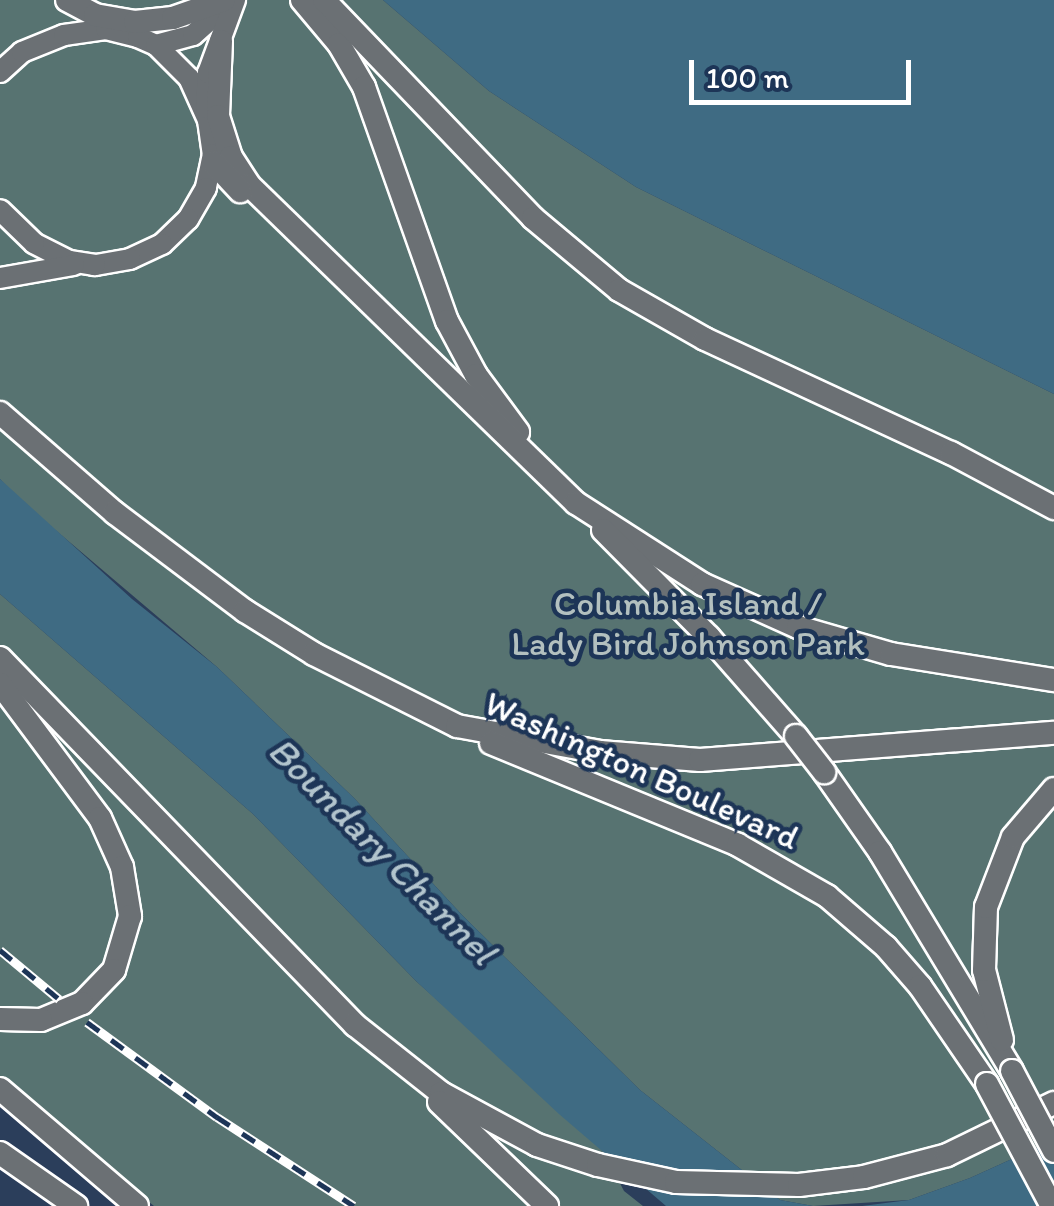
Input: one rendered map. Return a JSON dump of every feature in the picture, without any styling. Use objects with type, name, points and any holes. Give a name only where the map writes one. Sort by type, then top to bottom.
[{"type":"highway","points":[[52,0],[73,16],[106,29]]},
{"type":"highway","points":[[67,0],[95,14],[135,22],[173,18],[224,0]]},
{"type":"highway","points":[[302,0],[339,44],[364,87],[460,347],[548,476]]},
{"type":"highway","points":[[324,0],[533,218],[619,290],[705,339],[950,453],[1054,508]]},
{"type":"highway","points":[[220,41],[216,94],[223,135],[242,177],[576,503],[702,584],[798,627],[906,657],[1054,680]]},
{"type":"highway","points":[[213,162],[248,199],[280,218]]},
{"type":"highway","name":"Washington Boulevard","points":[[0,413],[102,502],[230,600],[314,654],[520,757],[738,844],[805,881],[886,947],[944,1018],[986,1084],[1052,1206]]},
{"type":"highway","name":"Washington Boulevard","points":[[576,503],[710,637],[824,772],[880,852],[1012,1072],[1054,1151]]},
{"type":"highway","points":[[0,658],[283,955],[548,1206]]},
{"type":"highway","points":[[0,684],[100,818],[122,866],[130,916],[114,970],[82,1004],[41,1020],[0,1019]]},
{"type":"highway","points":[[457,726],[600,752],[700,760],[1054,733]]},
{"type":"highway","points":[[1012,1072],[986,982],[986,907],[1013,837],[1054,789]]},
{"type":"highway","points":[[412,1074],[508,1131],[598,1165],[706,1185],[832,1182],[947,1154],[1054,1103]]},
{"type":"highway","points":[[0,1089],[136,1206]]},
{"type":"highway","points":[[0,1110],[136,1206]]},
{"type":"highway","points":[[0,1153],[76,1206]]},
{"type":"main road","points":[[156,45],[193,35],[234,0]]},
{"type":"main road","points":[[0,278],[130,260],[172,236],[201,200],[213,162],[206,81],[234,0]]},
{"type":"main road","points":[[0,72],[14,57],[42,43],[106,29],[156,45],[189,78],[208,120]]},
{"type":"main road","points":[[0,210],[34,243],[80,264]]},
{"type":"green space","name":"Columbia Island / Lady Bird Johnson Park","points":[[0,0],[383,0],[489,91],[636,187],[1054,394],[1054,1140],[909,1200],[813,1206],[780,1200],[640,1090],[462,915],[354,798],[217,667],[14,495],[0,479]]},
{"type":"green space","points":[[0,594],[253,814],[416,981],[601,1147],[624,1191],[643,1206],[154,1206],[0,1081]]},
{"type":"water","points":[[383,0],[1054,0],[1054,394],[636,187],[489,91]]},
{"type":"water","name":"Boundary Channel","points":[[0,479],[132,599],[217,667],[354,798],[462,915],[640,1090],[780,1200],[813,1206],[666,1206],[559,1114],[416,981],[253,814],[0,594]]},
{"type":"water","points":[[1054,1140],[1054,1203],[1049,1206],[862,1206],[909,1200]]},
{"type":"railway","points":[[0,950],[59,999]]},
{"type":"railway","points":[[87,1022],[217,1117],[354,1206]]}]
